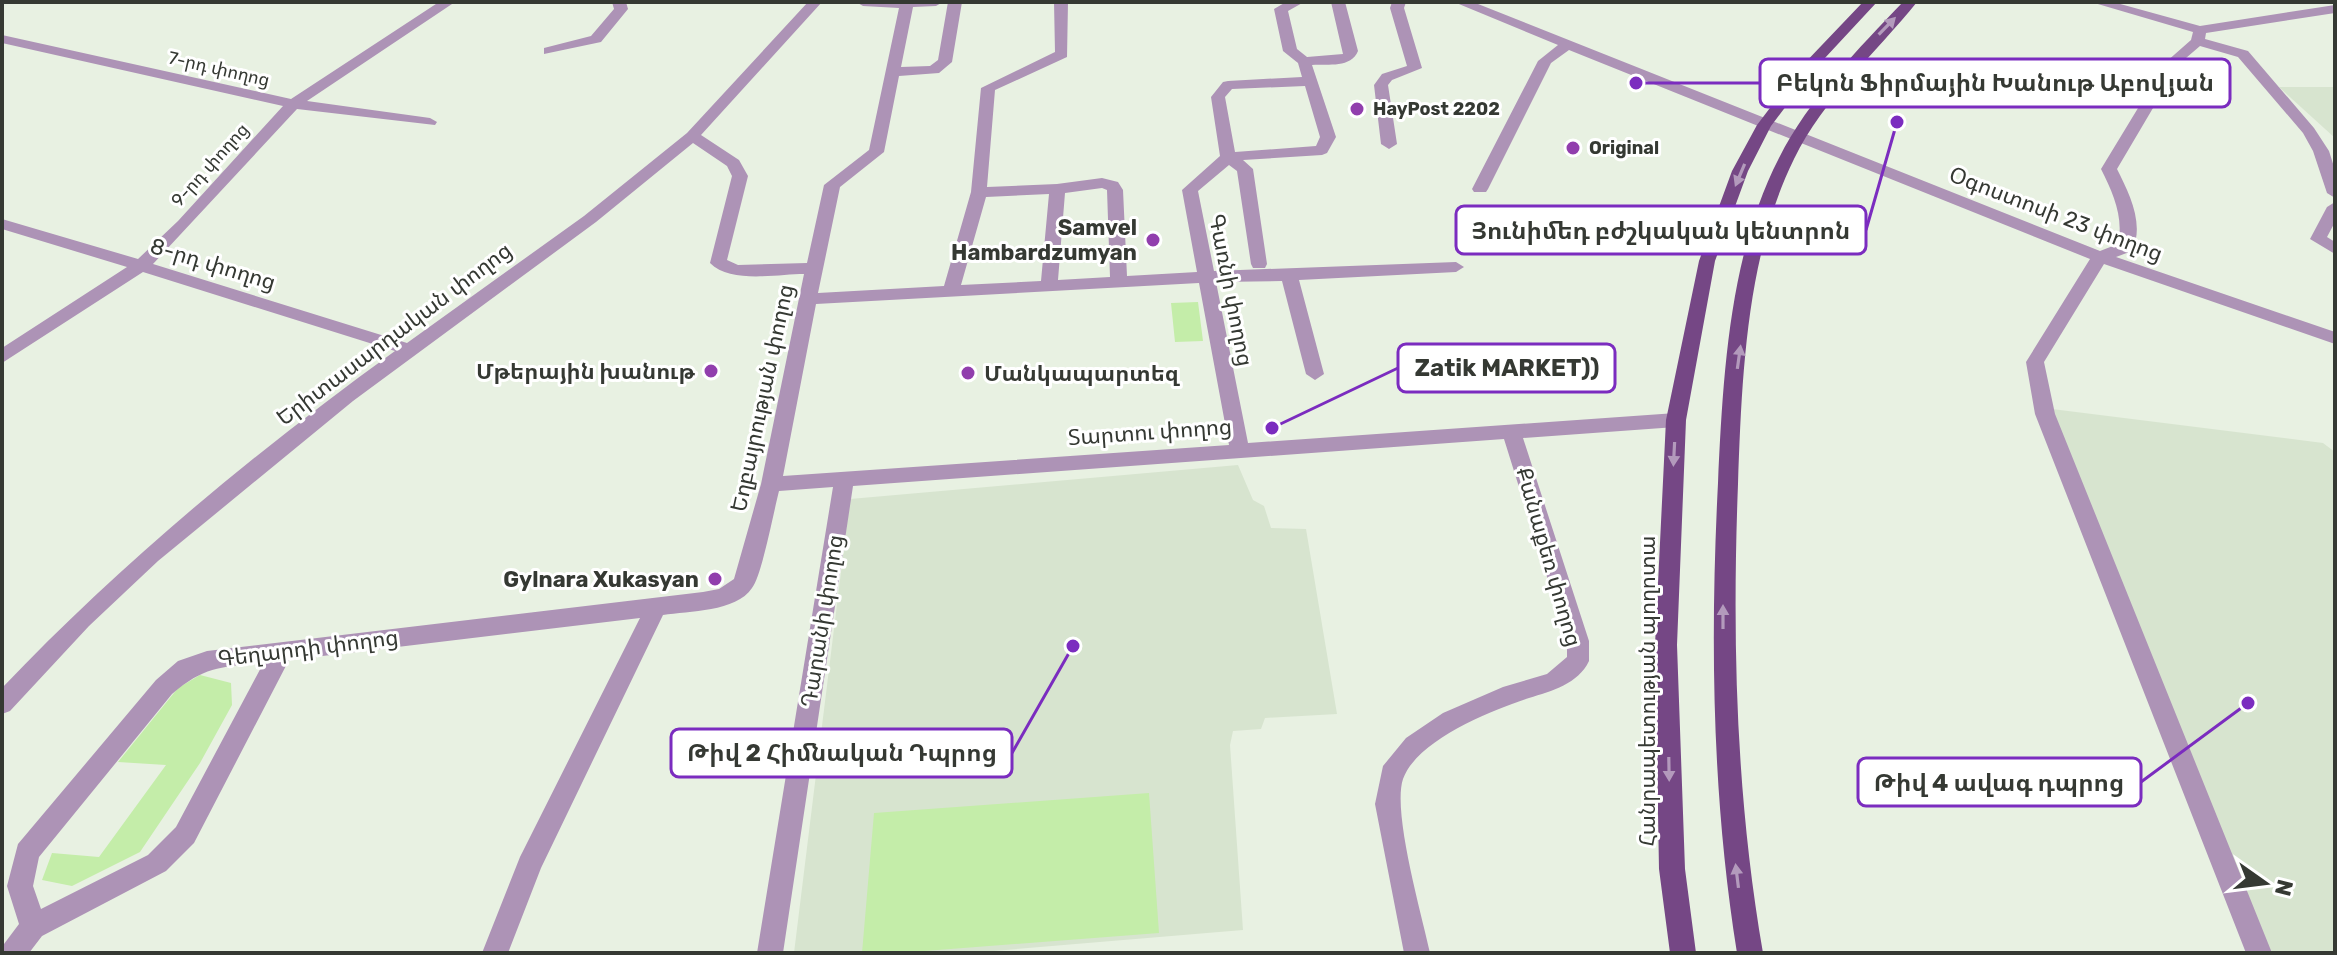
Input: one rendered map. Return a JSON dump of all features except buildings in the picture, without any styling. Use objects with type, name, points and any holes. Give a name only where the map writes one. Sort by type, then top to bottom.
[{"type":"main road","name":"Հանրապետության պողոտա","points":[[1683,953],[1672,869],[1666,645],[1676,420],[1707,261],[1740,171],[1764,125],[1828,44],[1870,2]]},
{"type":"main road","points":[[1750,953],[1736,877],[1722,618],[1730,420],[1750,272],[1777,179],[1799,139],[1860,54],[1910,2]]},
{"type":"street","name":"9-րդ փողոց","points":[[2,357],[141,266],[293,104],[448,2]]},
{"type":"street","points":[[549,51],[596,39],[621,9],[619,2]]},
{"type":"street","name":"Երիտասարդական փողոց","points":[[2,704],[81,620],[151,555],[346,396],[590,219],[692,136],[815,2]]},
{"type":"street","points":[[863,2],[936,2]]},
{"type":"street","points":[[893,72],[934,70],[945,62],[955,2]]},
{"type":"street","points":[[951,290],[979,192],[988,88],[1062,54],[1061,2]]},
{"type":"street","points":[[1228,157],[1322,150],[1328,137],[1304,61],[1290,51],[1281,9],[1297,2]]},
{"type":"street","points":[[1304,61],[1348,58],[1351,51],[1338,2]]},
{"type":"street","points":[[1389,144],[1381,85],[1387,77],[1415,68],[1397,8],[1399,2]]},
{"type":"street","name":"Օգոստոսի 23 փողոց","points":[[1461,2],[2100,257],[2335,338]]},
{"type":"street","points":[[2098,2],[2243,54],[2328,154],[2335,193]]},
{"type":"street","points":[[2325,2],[2335,9]]},
{"type":"street","points":[[814,268],[832,185],[876,152],[907,4]]},
{"type":"street","points":[[2259,953],[2045,414],[2035,362],[2100,257],[2126,247],[2131,231],[2125,200],[2109,169],[2173,62],[2199,36],[2335,9]]},
{"type":"street","name":"7-րդ փողոց","points":[[2,39],[293,104],[430,122]]},
{"type":"street","points":[[1480,189],[1545,61],[1567,45]]},
{"type":"street","points":[[1259,264],[1245,169],[1228,157],[1218,97],[1228,85],[1310,81]]},
{"type":"street","name":"Եղբայրության փողոց","points":[[692,136],[734,163],[740,176],[718,263],[736,270],[814,268],[771,484],[744,584],[735,592]]},
{"type":"street","name":"Գառնի փողոց","points":[[1228,157],[1190,190],[1240,450]]},
{"type":"street","points":[[979,192],[1057,189],[1102,183],[1112,185],[1115,190],[1119,282]]},
{"type":"street","points":[[1049,286],[1057,189]]},
{"type":"street","points":[[2335,207],[2318,239],[2335,249]]},
{"type":"street","name":"8-րդ փողոց","points":[[2,224],[334,324],[410,350]]},
{"type":"street","points":[[807,299],[1456,267]]},
{"type":"street","points":[[1289,275],[1315,374]]},
{"type":"street","name":"Տարտու փողոց","points":[[771,484],[1676,420]]},
{"type":"street","name":"Քանաքեռ փողոց","points":[[1417,953],[1387,804],[1392,774],[1414,745],[1451,720],[1511,694],[1554,681],[1578,661],[1578,641],[1512,432]]},
{"type":"street","name":"Դարանի փողոց","points":[[770,953],[844,479]]},
{"type":"street","name":"Գեղարդի փողոց","points":[[33,927],[20,886],[27,852],[164,687],[186,668],[207,660],[656,607],[735,592]]},
{"type":"street","points":[[495,953],[529,865],[656,607]]},
{"type":"street","points":[[13,953],[33,927],[157,863],[185,835],[282,651]]},
{"type":"shaded area","points":[[2279,87],[2335,87],[2335,138]]},
{"type":"shaded area","points":[[2044,408],[2323,443],[2335,452],[2335,953],[2260,953]]},
{"type":"shaded area","points":[[1238,465],[1253,500],[1264,506],[1271,528],[1306,529],[1337,714],[1265,718],[1261,729],[1233,731],[1230,745],[1243,930],[970,953],[794,953],[850,499]]},
{"type":"green space","points":[[1198,302],[1203,341],[1175,342],[1171,303]]},
{"type":"green space","points":[[200,675],[231,683],[232,705],[200,763],[140,852],[72,886],[42,880],[52,853],[99,857],[166,765],[118,762],[178,688]]},
{"type":"green space","points":[[1149,793],[1159,933],[899,953],[862,953],[874,813]]},
{"type":"place","name":"Բեկոն Ֆիրմային Խանութ Աբովյան","points":[[1636,83]]},
{"type":"place","name":"HayPost 2202","points":[[1357,109]]},
{"type":"place","name":"Յունիմեդ բժշկական կենտրոն","points":[[1897,122]]},
{"type":"place","name":"Original","points":[[1573,148]]},
{"type":"place","name":"Samvel Hambardzumyan","points":[[1153,240]]},
{"type":"place","name":"Մթերային խանութ","points":[[711,371]]},
{"type":"place","name":"Մանկապարտեզ","points":[[968,373]]},
{"type":"place","name":"Zatik MARKET))","points":[[1272,428]]},
{"type":"place","name":"Gylnara Xukasyan","points":[[715,579]]},
{"type":"place","name":"Թիվ 2 Հիմնական Դպրոց","points":[[1073,646]]},
{"type":"place","name":"Թիվ 4 ավագ դպրոց","points":[[2248,703]]}]
